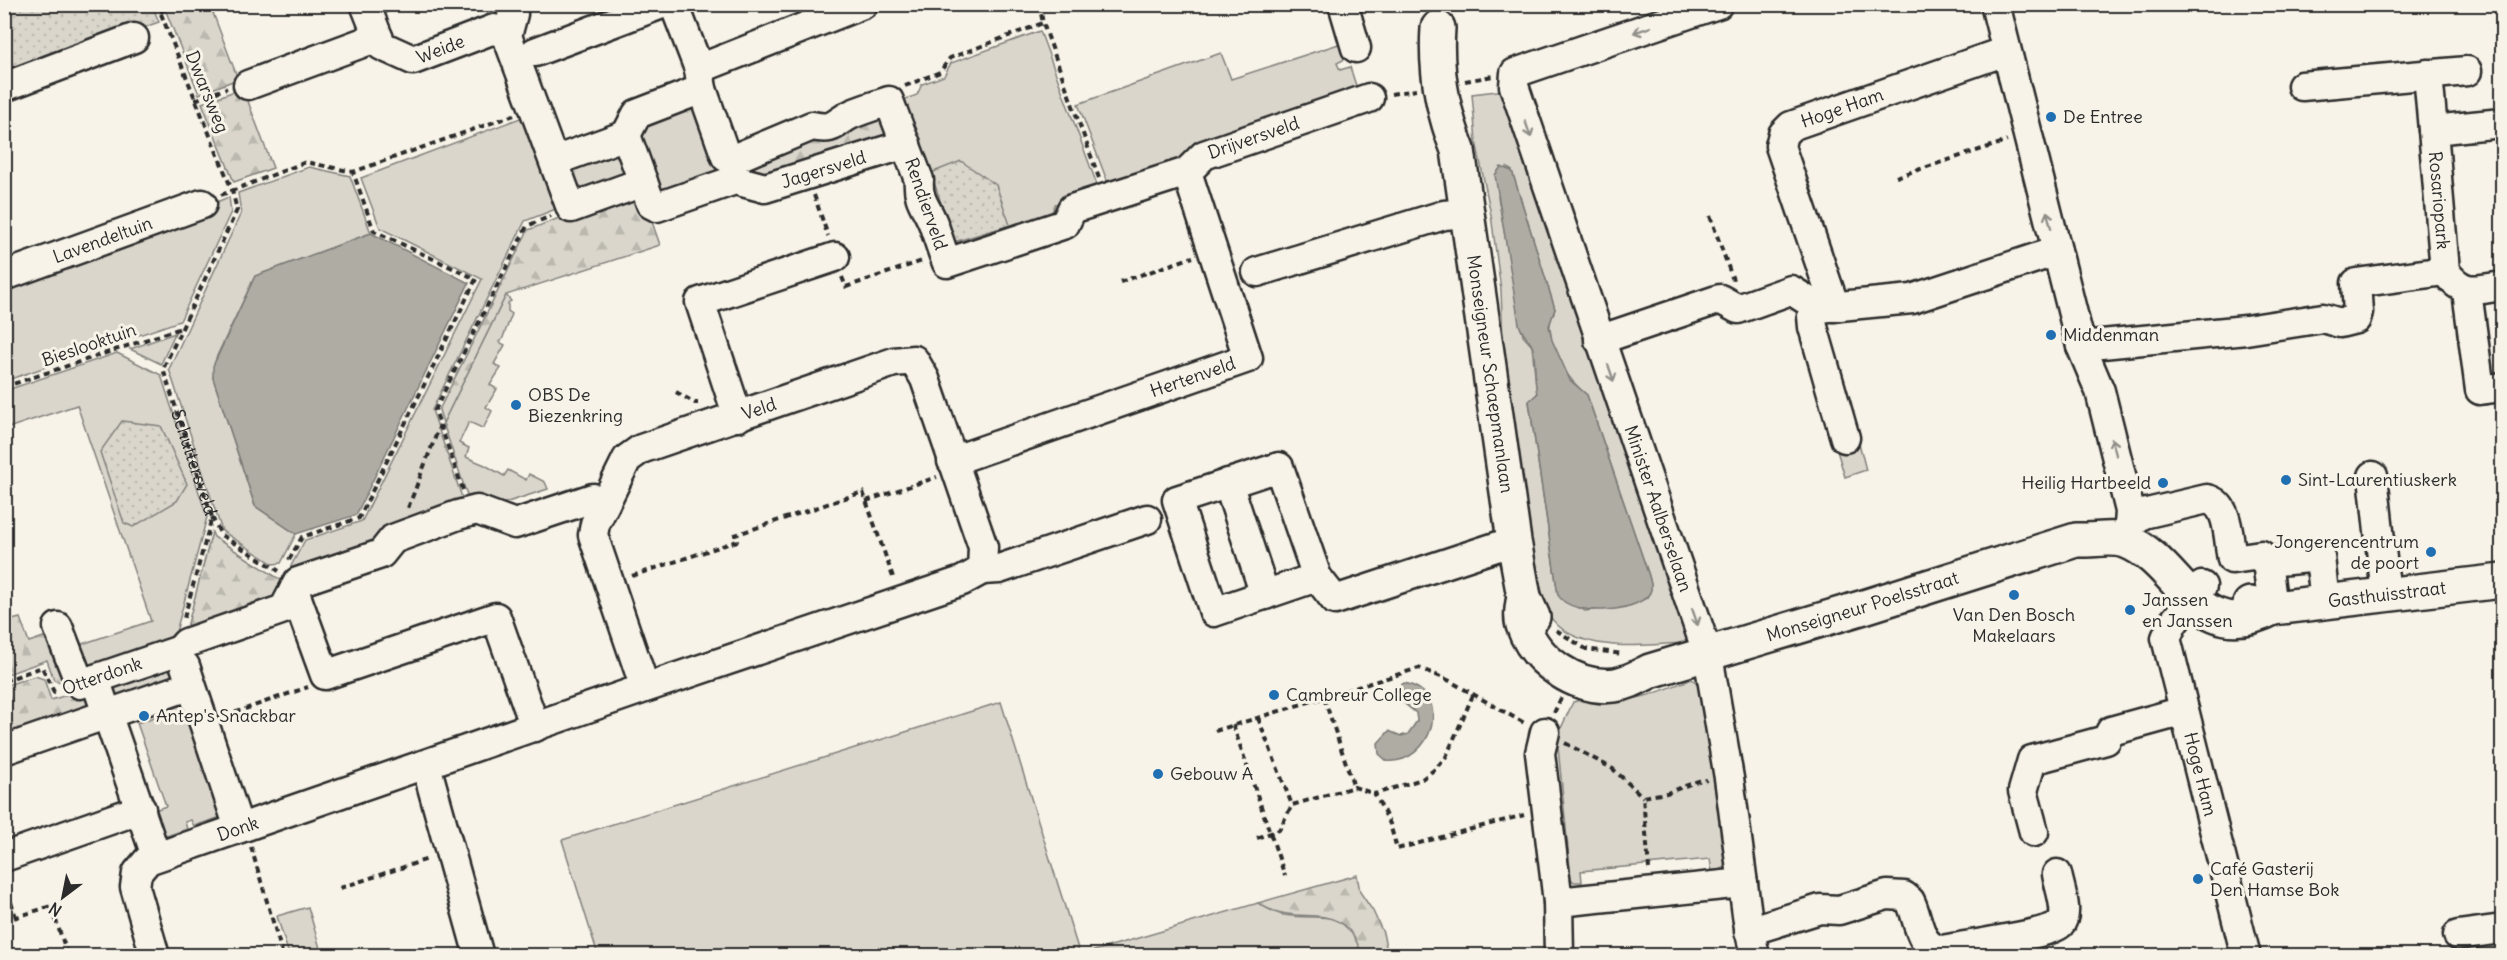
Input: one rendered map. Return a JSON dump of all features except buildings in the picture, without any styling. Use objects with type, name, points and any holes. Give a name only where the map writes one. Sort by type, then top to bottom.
[{"type":"main road","name":"Monseigneur Schaepmanlaan","points":[[1434,16],[1452,57],[1458,83],[1462,116],[1458,150],[1466,213],[1524,597],[1536,625],[1558,654],[1575,671]]},
{"type":"main road","name":"Monseigneur Poelsstraat","points":[[1575,671],[1613,672],[1639,663],[1708,655],[2076,540],[2110,538],[2129,533]]},
{"type":"main road","points":[[2129,533],[2156,563],[2197,592]]},
{"type":"main road","name":"Gasthuisstraat","points":[[2197,592],[2214,615],[2230,619],[2262,614],[2272,609],[2502,581]]},
{"type":"street","points":[[248,85],[378,37],[365,4]]},
{"type":"street","points":[[510,4],[513,14],[507,36],[572,208],[643,182]]},
{"type":"street","points":[[536,52],[662,4]]},
{"type":"street","points":[[674,4],[726,156],[738,157],[812,126],[825,129],[840,123],[849,115],[889,101],[906,144]]},
{"type":"street","points":[[554,161],[626,135],[637,114],[700,79],[862,4]]},
{"type":"street","points":[[1343,4],[1356,48]]},
{"type":"street","name":"Minister Aalberselaan","points":[[1718,4],[1515,73],[1514,86],[1708,655],[1729,778],[1752,943]]},
{"type":"street","points":[[1995,4],[2082,346],[2100,391],[2130,510],[2129,533]]},
{"type":"street","name":"Weide","points":[[378,37],[382,46],[413,60],[494,29],[507,36]]},
{"type":"street","points":[[4,87],[134,38]]},
{"type":"street","name":"Hoge Ham","points":[[1845,438],[1813,327],[1812,316],[1827,308],[1780,146],[1783,134],[1791,126],[2006,51]]},
{"type":"street","points":[[2302,86],[2467,71]]},
{"type":"street","name":"Rosariopark","points":[[2428,75],[2445,271],[2454,284],[2467,291]]},
{"type":"street","name":"Drijversveld","points":[[947,263],[1065,224],[1072,209],[1187,172],[1204,155],[1369,98]]},
{"type":"street","name":"Rosariopark","points":[[2433,130],[2502,123]]},
{"type":"street","name":"Jagersveld","points":[[626,135],[651,204],[657,207],[735,180],[765,188],[906,144]]},
{"type":"street","name":"Rendierveld","points":[[906,144],[919,180],[918,190],[933,222],[947,263]]},
{"type":"street","name":"Hertenveld","points":[[954,466],[1248,358],[1187,172]]},
{"type":"street","name":"Lavendeltuin","points":[[4,276],[202,204]]},
{"type":"street","points":[[1257,272],[1444,215],[1466,213]]},
{"type":"street","points":[[1599,340],[1720,299],[1738,309],[1791,290],[1827,308],[1912,298],[2057,251]]},
{"type":"street","points":[[734,404],[700,302],[835,257]]},
{"type":"street","name":"Rosariopark","points":[[2082,346],[2246,330],[2323,318],[2340,323],[2350,322],[2356,319],[2358,312],[2356,283],[2445,271]]},
{"type":"street","points":[[2502,286],[2467,291],[2480,390],[2502,387]]},
{"type":"street","name":"Veld","points":[[645,688],[593,535],[595,524],[627,459],[633,453],[734,404],[894,362],[914,360],[925,379],[983,547],[982,570]]},
{"type":"street","points":[[1317,578],[1214,612],[1177,500],[1279,467],[1317,578],[1335,600],[1514,541]]},
{"type":"street","points":[[2373,476],[2386,595]]},
{"type":"street","points":[[1228,483],[1265,595]]},
{"type":"street","points":[[239,828],[180,650],[186,643],[284,609],[298,582],[381,554],[397,537],[477,510],[515,525],[593,498],[605,503]]},
{"type":"street","points":[[2129,533],[2143,514],[2207,499],[2214,500],[2223,511],[2232,559],[2261,555],[2266,562],[2272,609]]},
{"type":"street","points":[[294,590],[325,675],[496,617],[536,727],[962,581],[982,570],[999,569],[1147,519]]},
{"type":"street","points":[[2266,562],[2320,557],[2325,602]]},
{"type":"street","name":"Hoge Ham","points":[[2197,592],[2173,623],[2166,638],[2246,956]]},
{"type":"street","points":[[58,627],[107,714],[156,856]]},
{"type":"street","name":"Otterdonk","points":[[87,682],[180,650]]},
{"type":"street","points":[[4,750],[183,688]]},
{"type":"street","points":[[2034,832],[2023,791],[2032,760],[2106,740],[2111,731],[2184,711]]},
{"type":"street","name":"Donk","points":[[155,956],[135,886],[137,873],[148,860],[536,727]]},
{"type":"street","points":[[1545,732],[1540,753],[1558,902],[1559,956]]},
{"type":"street","points":[[426,765],[478,955]]},
{"type":"street","points":[[4,857],[141,810]]},
{"type":"street","points":[[1752,943],[1820,909],[1839,910],[1894,894],[1910,901],[1926,944],[1933,949],[1942,950],[2052,930],[2061,924],[2065,913],[2057,874]]},
{"type":"street","points":[[1558,902],[1743,883]]},
{"type":"street","points":[[2458,935],[2502,929]]},
{"type":"path","name":"Dwarsweg","points":[[157,4],[232,190]]},
{"type":"path","points":[[160,12],[176,4]]},
{"type":"path","points":[[1039,4],[1043,23],[1108,198]]},
{"type":"path","points":[[889,101],[887,92],[940,72],[950,58],[1043,23]]},
{"type":"path","points":[[195,100],[237,84],[248,85]]},
{"type":"path","points":[[232,190],[306,162],[353,172],[535,108]]},
{"type":"path","points":[[1896,177],[1984,146],[2028,135]]},
{"type":"path","points":[[212,517],[221,535],[282,573],[302,537],[359,518],[476,279],[374,231],[353,172]]},
{"type":"path","name":"Schuttersveld","points":[[180,650],[179,639],[212,517],[163,369],[237,210],[232,190]]},
{"type":"path","points":[[470,513],[435,410],[526,226],[572,208]]},
{"type":"path","points":[[1710,216],[1742,307]]},
{"type":"path","points":[[1120,282],[1213,250]]},
{"type":"path","name":"Bieslooktuin","points":[[4,387],[181,328]]},
{"type":"path","points":[[676,392],[695,403],[734,404]]},
{"type":"path","points":[[397,537],[440,424]]},
{"type":"path","points":[[866,501],[954,466]]},
{"type":"path","points":[[608,584],[737,541],[735,535],[863,492],[902,602]]},
{"type":"path","points":[[1551,625],[1586,650],[1639,663]]},
{"type":"path","name":"Otterdonk","points":[[4,681],[42,667],[54,693],[87,682]]},
{"type":"path","points":[[1215,731],[1419,668],[1448,680],[1518,721],[1545,732],[1613,769],[1643,797],[1650,891]]},
{"type":"path","points":[[204,723],[320,683],[325,675]]},
{"type":"path","points":[[1257,838],[1279,830],[1292,805],[1354,787],[1375,794],[1422,779],[1435,770],[1451,747],[1473,695]]},
{"type":"path","points":[[1324,698],[1354,787]]},
{"type":"path","points":[[1258,718],[1292,805]]},
{"type":"path","points":[[1233,725],[1285,876]]},
{"type":"path","points":[[1643,797],[1667,793],[1698,781],[1729,778]]},
{"type":"path","points":[[1375,794],[1390,824],[1397,849],[1547,809]]},
{"type":"path","points":[[239,828],[250,841],[283,956]]},
{"type":"path","points":[[340,888],[450,852]]},
{"type":"path","points":[[4,882],[16,917]]},
{"type":"path","points":[[4,921],[51,906],[68,956]]},
{"type":"green space","points":[[5,5],[152,5],[159,22],[139,29],[137,23],[5,73]]},
{"type":"green space","points":[[177,5],[210,5],[238,79],[199,94],[165,9]]},
{"type":"green space","points":[[1040,31],[1099,190],[1055,204],[1050,217],[957,248],[948,245],[898,102],[917,95],[922,84],[944,76],[951,63]]},
{"type":"green space","points":[[1342,43],[1347,58],[1337,63],[1340,70],[1350,67],[1359,95],[1109,186],[1078,104],[1221,53],[1231,79]]},
{"type":"green space","points":[[243,88],[273,168],[234,182],[202,103]]},
{"type":"green space","points":[[1505,90],[1689,632],[1684,643],[1627,645],[1587,640],[1569,634],[1555,623],[1545,607],[1519,481],[1504,367],[1501,290],[1491,215],[1476,141],[1472,94]],"holes":[[[1507,167],[1512,171],[1555,309],[1550,326],[1557,356],[1573,382],[1587,395],[1649,576],[1651,585],[1647,598],[1627,606],[1585,611],[1558,595],[1529,402],[1537,394],[1532,346],[1523,336],[1498,197]]]},
{"type":"green space","points":[[697,98],[727,178],[655,202],[633,138],[641,119]]},
{"type":"green space","points":[[881,112],[891,141],[764,183],[737,166]]},
{"type":"green space","points":[[531,114],[566,205],[525,221],[432,410],[465,506],[378,550],[295,578],[291,566],[305,540],[362,521],[482,279],[380,228],[361,178]]},
{"type":"green space","points":[[624,141],[637,178],[575,202],[561,165]]},
{"type":"green space","points":[[961,161],[996,185],[1010,225],[954,242],[931,173]]},
{"type":"green space","points":[[309,167],[350,176],[371,233],[255,276],[216,358],[213,378],[255,506],[296,534],[281,563],[273,564],[222,531],[169,369],[241,213],[238,193]]},
{"type":"green space","points":[[640,187],[660,245],[506,295],[443,423],[439,410],[528,230]]},
{"type":"green space","points":[[229,197],[231,212],[180,321],[5,381],[5,284]]},
{"type":"green space","points":[[506,295],[511,301],[508,303],[508,311],[512,314],[502,340],[499,342],[505,345],[494,364],[501,368],[490,385],[497,389],[486,407],[492,411],[482,428],[469,422],[459,443],[469,448],[466,457],[504,476],[508,470],[526,480],[529,474],[545,482],[548,489],[492,507],[467,495],[443,423]]},
{"type":"green space","points":[[175,333],[161,364],[130,349]]},
{"type":"green space","points":[[117,353],[161,375],[207,517],[172,647],[84,677],[73,647],[151,621],[77,405],[5,429],[4,391]]},
{"type":"green space","points":[[122,421],[161,426],[187,484],[177,501],[133,527],[124,523],[100,452]]},
{"type":"green space","points":[[1858,439],[1866,470],[1845,477],[1835,444]]},
{"type":"green space","points":[[212,532],[214,537],[284,582],[288,593],[185,635]]},
{"type":"green space","points":[[20,618],[29,642],[55,633],[72,681],[63,684],[54,680],[47,660],[5,675],[4,622]]},
{"type":"green space","points":[[178,657],[187,681],[113,707],[108,693],[118,678]]},
{"type":"green space","points":[[35,676],[44,679],[51,700],[79,691],[97,697],[102,711],[5,743],[4,686]]},
{"type":"green space","points":[[1692,679],[1704,689],[1725,865],[1719,871],[1712,872],[1710,859],[1581,871],[1582,882],[1574,882],[1571,879],[1557,737],[1573,702],[1587,699],[1637,698]]},
{"type":"green space","points":[[190,692],[230,814],[194,826],[191,820],[185,822],[187,829],[161,838],[152,811],[166,806],[137,723],[170,712],[166,700]]},
{"type":"green space","points":[[1001,702],[1080,955],[598,955],[562,840]]},
{"type":"green space","points":[[1357,875],[1360,892],[1373,911],[1383,933],[1388,955],[1362,955],[1354,936],[1343,925],[1331,919],[1274,911],[1258,903]]},
{"type":"green space","points":[[1258,903],[1273,912],[1284,915],[1332,918],[1340,922],[1348,928],[1362,955],[1080,955]]},
{"type":"green space","points":[[308,907],[322,955],[289,955],[277,916]]},
{"type":"shaded area","points":[[1501,167],[1512,171],[1555,309],[1549,326],[1552,340],[1570,380],[1587,395],[1651,583],[1651,590],[1646,598],[1623,608],[1592,610],[1577,607],[1566,603],[1558,595],[1529,401],[1537,394],[1534,355],[1532,346],[1519,324],[1495,175]]},
{"type":"shaded area","points":[[371,233],[469,283],[356,515],[296,534],[255,506],[213,378],[213,366],[255,276]]},
{"type":"shaded area","points":[[1404,683],[1420,689],[1429,700],[1433,713],[1431,727],[1425,741],[1415,752],[1402,759],[1387,761],[1379,754],[1378,743],[1389,731],[1401,736],[1408,734],[1417,721],[1416,713],[1396,697],[1398,687]]},
{"type":"place","name":"De Entree","points":[[2051,117]]},
{"type":"place","name":"Middenman","points":[[2051,335]]},
{"type":"place","name":"OBS De Biezenkring","points":[[516,405]]},
{"type":"place","name":"Sint-Laurentiuskerk","points":[[2286,480]]},
{"type":"place","name":"Heilig Hartbeeld","points":[[2163,483]]},
{"type":"place","name":"Jongerencentrum de poort","points":[[2431,552]]},
{"type":"place","name":"Van Den Bosch Makelaars","points":[[2014,595]]},
{"type":"place","name":"Janssen en Janssen","points":[[2130,610]]},
{"type":"place","name":"Cambreur College","points":[[1274,695]]},
{"type":"place","name":"Antep's Snackbar","points":[[144,716]]},
{"type":"place","name":"Gebouw A","points":[[1158,774]]},
{"type":"place","name":"Café Gasterij Den Hamse Bok","points":[[2198,879]]}]
